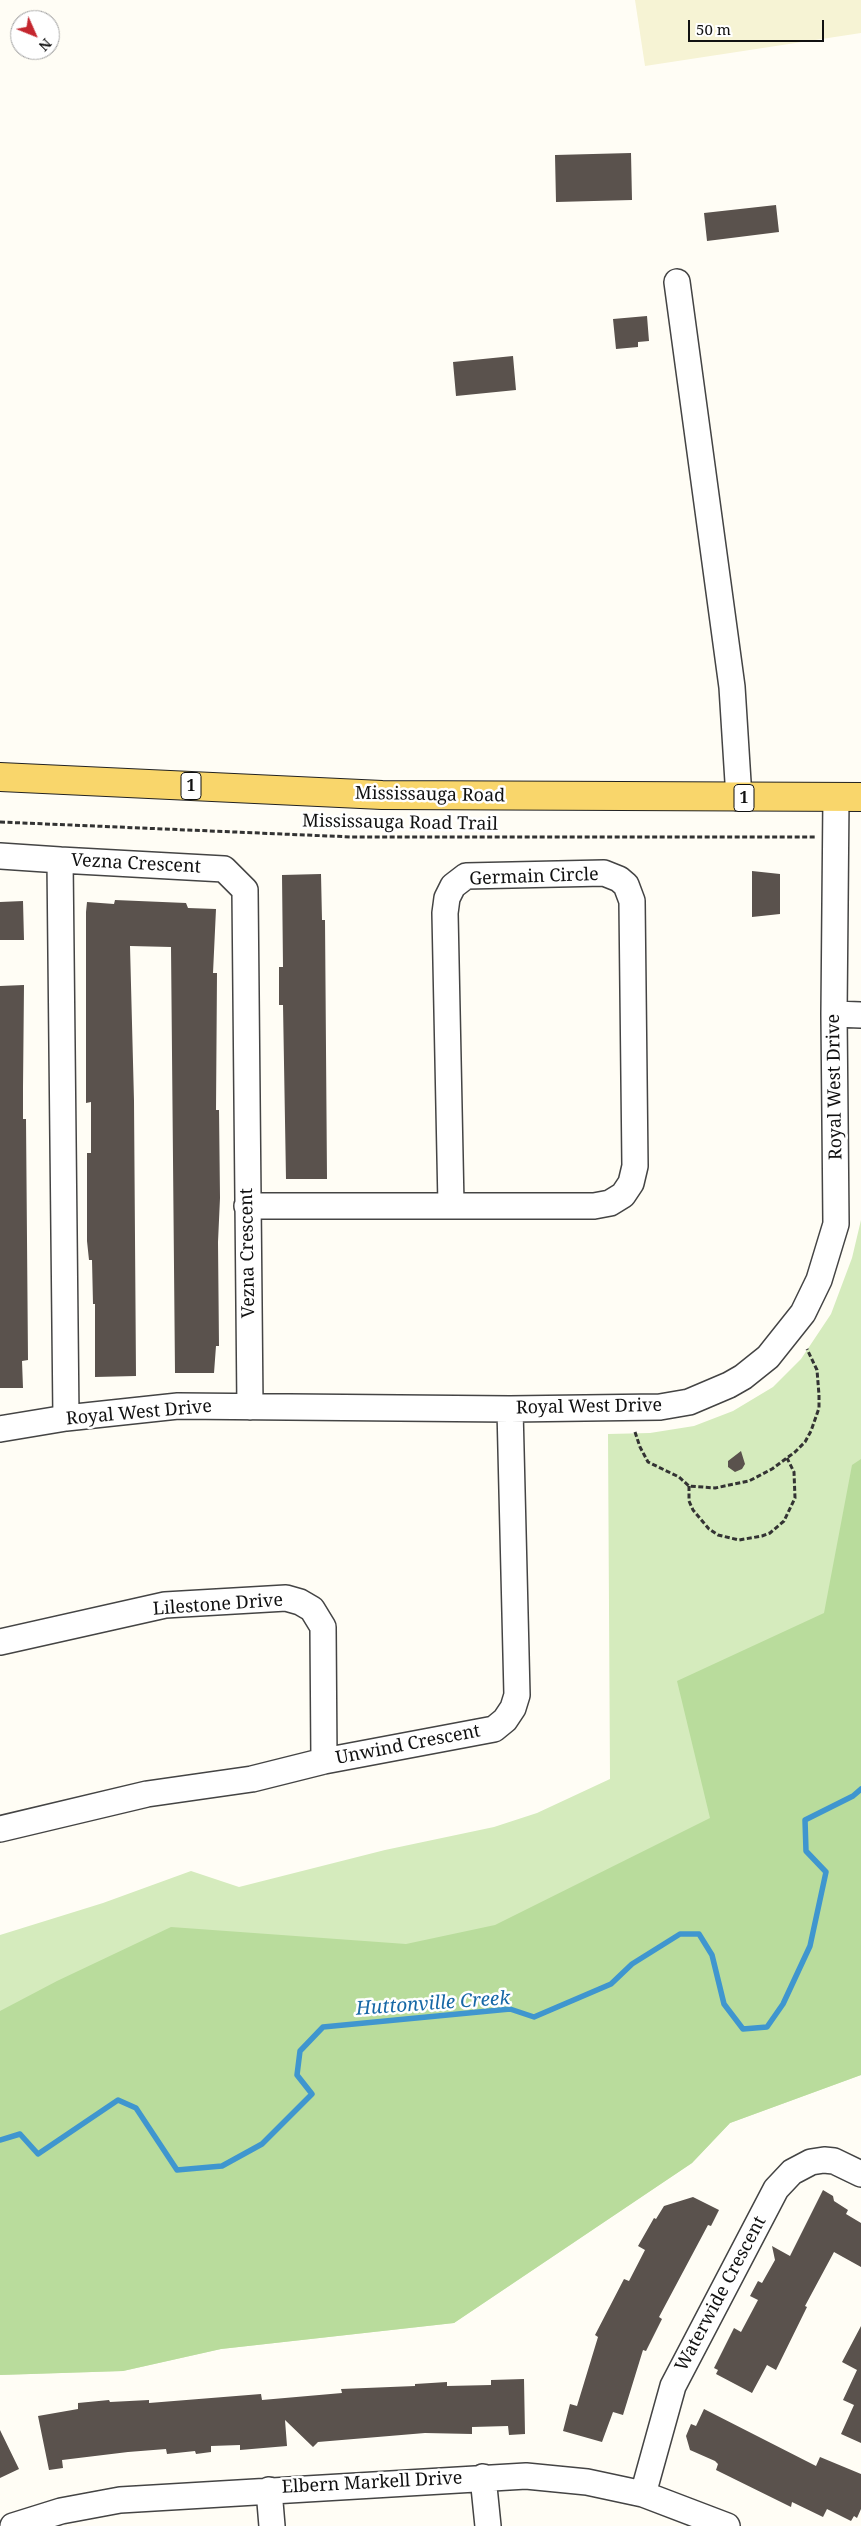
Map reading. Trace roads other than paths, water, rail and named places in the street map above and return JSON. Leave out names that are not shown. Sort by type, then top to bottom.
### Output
[{"type":"main road","name":"Mississauga Road","points":[[0,777],[382,796],[849,797]]},
{"type":"street","points":[[677,282],[732,687],[740,798]]},
{"type":"street","name":"Royal West Drive","points":[[0,1429],[66,1418],[178,1406],[510,1409],[632,1408],[689,1402],[743,1377],[768,1357],[802,1313],[819,1280],[836,1224],[834,1014],[849,797]]},
{"type":"street","points":[[0,856],[60,860]]},
{"type":"street","name":"Vezna Crescent","points":[[66,1418],[60,860],[224,869],[245,890],[250,1406]]},
{"type":"street","name":"Germain Circle","points":[[248,1206],[594,1206],[610,1203],[623,1195],[631,1183],[635,1166],[632,901],[626,885],[619,880],[604,873],[466,876],[453,886],[447,898],[445,913],[451,1205]]},
{"type":"street","points":[[834,1014],[861,1015]]},
{"type":"street","name":"Unwind Crescent","points":[[0,1829],[147,1794],[252,1780],[324,1761],[494,1729],[505,1720],[513,1708],[517,1695],[510,1409]]},
{"type":"street","name":"Lilestone Drive","points":[[0,1642],[165,1605],[286,1598],[300,1602],[312,1609],[323,1626],[324,1761]]},
{"type":"street","name":"Waterwide Crescent","points":[[643,2494],[673,2386],[776,2189],[792,2172],[811,2162],[834,2161],[861,2174]]},
{"type":"street","points":[[483,2477],[488,2526]]},
{"type":"street","name":"Elbern Markell Drive","points":[[13,2526],[61,2511],[120,2500],[483,2477],[554,2478],[643,2494],[727,2526]]},
{"type":"street","points":[[270,2490],[272,2526]]},
{"type":"waterway","name":"Huttonville Creek","points":[[0,2140],[20,2134],[38,2154],[118,2100],[136,2108],[177,2170],[222,2166],[262,2144],[312,2094],[297,2075],[300,2051],[323,2027],[510,2009],[534,2017],[611,1984],[632,1964],[680,1934],[699,1934],[712,1955],[724,2004],[743,2029],[767,2027],[783,2004],[810,1946],[826,1872],[806,1851],[805,1820],[853,1796],[861,1789]]}]
